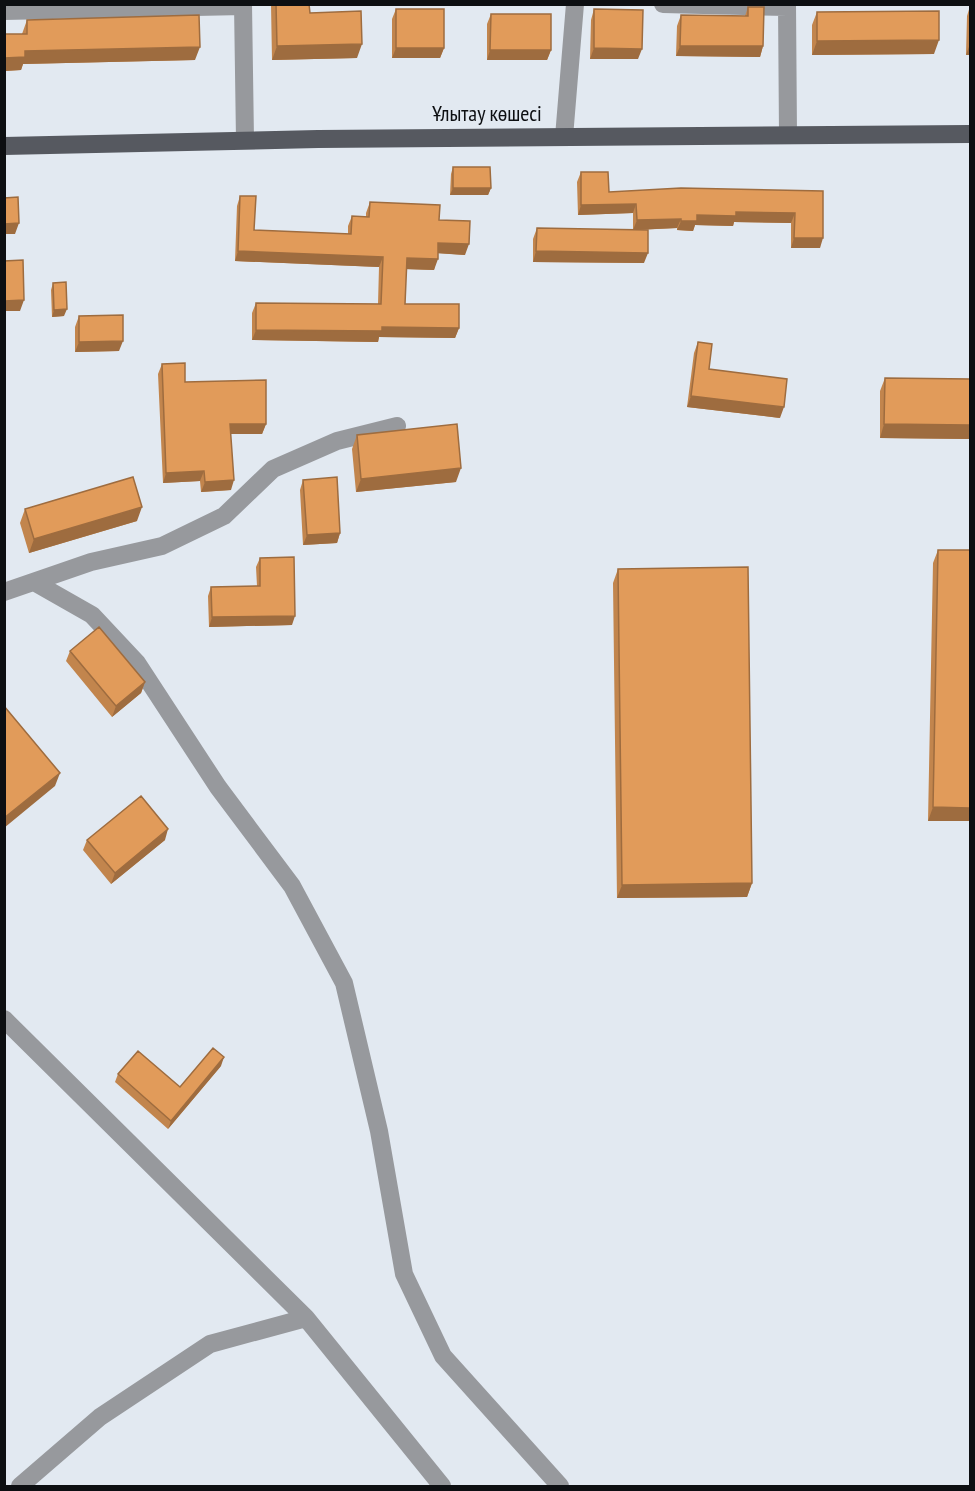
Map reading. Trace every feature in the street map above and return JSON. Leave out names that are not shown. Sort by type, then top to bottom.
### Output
[{"type":"main road","name":"Ұлытау көшесі","points":[[4,146],[245,140],[970,134]]},
{"type":"street","points":[[564,137],[575,4]]},
{"type":"street","points":[[663,4],[787,6],[788,135]]},
{"type":"street","points":[[4,11],[243,5],[245,140]]},
{"type":"street","points":[[4,592],[90,562],[162,546],[224,516],[273,469],[337,441],[397,426]]},
{"type":"street","points":[[34,582],[92,615],[137,663],[218,787],[292,886],[344,983],[379,1131],[404,1274],[443,1356],[560,1486]]},
{"type":"street","points":[[4,1019],[306,1318],[442,1486]]},
{"type":"street","points":[[20,1486],[100,1417],[210,1344],[306,1318]]},
{"type":"building","points":[[276,4],[309,4],[310,13],[361,11],[362,44],[277,46]]},
{"type":"building","points":[[748,7],[764,7],[763,46],[680,46],[681,15],[748,16]]},
{"type":"building","points":[[396,9],[444,9],[444,48],[396,48]]},
{"type":"building","points":[[594,9],[643,10],[642,49],[594,48]]},
{"type":"building","points":[[939,11],[939,40],[817,41],[817,12]]},
{"type":"building","points":[[491,14],[551,14],[551,50],[490,50]]},
{"type":"building","points":[[199,15],[200,47],[25,51],[25,57],[4,58],[4,34],[27,34],[27,20]]},
{"type":"building","points":[[453,167],[490,167],[491,188],[453,188]]},
{"type":"building","points":[[581,172],[608,172],[609,192],[681,188],[823,191],[823,238],[794,238],[795,213],[736,212],[736,216],[697,215],[697,221],[637,220],[636,204],[581,205]]},
{"type":"building","points":[[240,196],[256,196],[254,230],[351,234],[352,216],[369,217],[370,202],[440,205],[439,220],[470,221],[469,244],[438,243],[438,259],[407,258],[405,304],[459,304],[459,328],[382,327],[382,331],[256,330],[256,303],[381,304],[383,257],[238,251]]},
{"type":"building","points":[[18,197],[19,223],[4,224],[4,198]]},
{"type":"building","points":[[537,228],[648,230],[648,253],[536,251]]},
{"type":"building","points":[[23,260],[24,300],[4,301],[4,261]]},
{"type":"building","points":[[66,282],[67,309],[54,310],[53,283]]},
{"type":"building","points":[[123,315],[123,341],[79,342],[79,316]]},
{"type":"building","points":[[698,342],[712,344],[709,369],[787,379],[784,407],[691,396]]},
{"type":"building","points":[[185,363],[185,382],[266,380],[266,424],[230,424],[234,480],[205,482],[204,471],[166,473],[162,364]]},
{"type":"building","points":[[885,378],[970,379],[970,425],[884,424]]},
{"type":"building","points":[[457,424],[461,468],[361,479],[357,435]]},
{"type":"building","points":[[133,477],[142,507],[34,539],[25,509]]},
{"type":"building","points":[[337,477],[340,533],[307,535],[303,480]]},
{"type":"building","points":[[938,550],[970,550],[970,808],[933,807]]},
{"type":"building","points":[[294,557],[295,616],[212,617],[211,587],[260,586],[260,558]]},
{"type":"building","points":[[748,567],[752,883],[622,885],[618,569]]},
{"type":"building","points":[[99,627],[145,682],[116,706],[70,651]]},
{"type":"building","points":[[4,706],[60,773],[4,818]]},
{"type":"building","points":[[141,796],[168,829],[115,873],[87,840]]},
{"type":"building","points":[[213,1048],[224,1057],[171,1121],[118,1074],[138,1051],[180,1087]]}]
